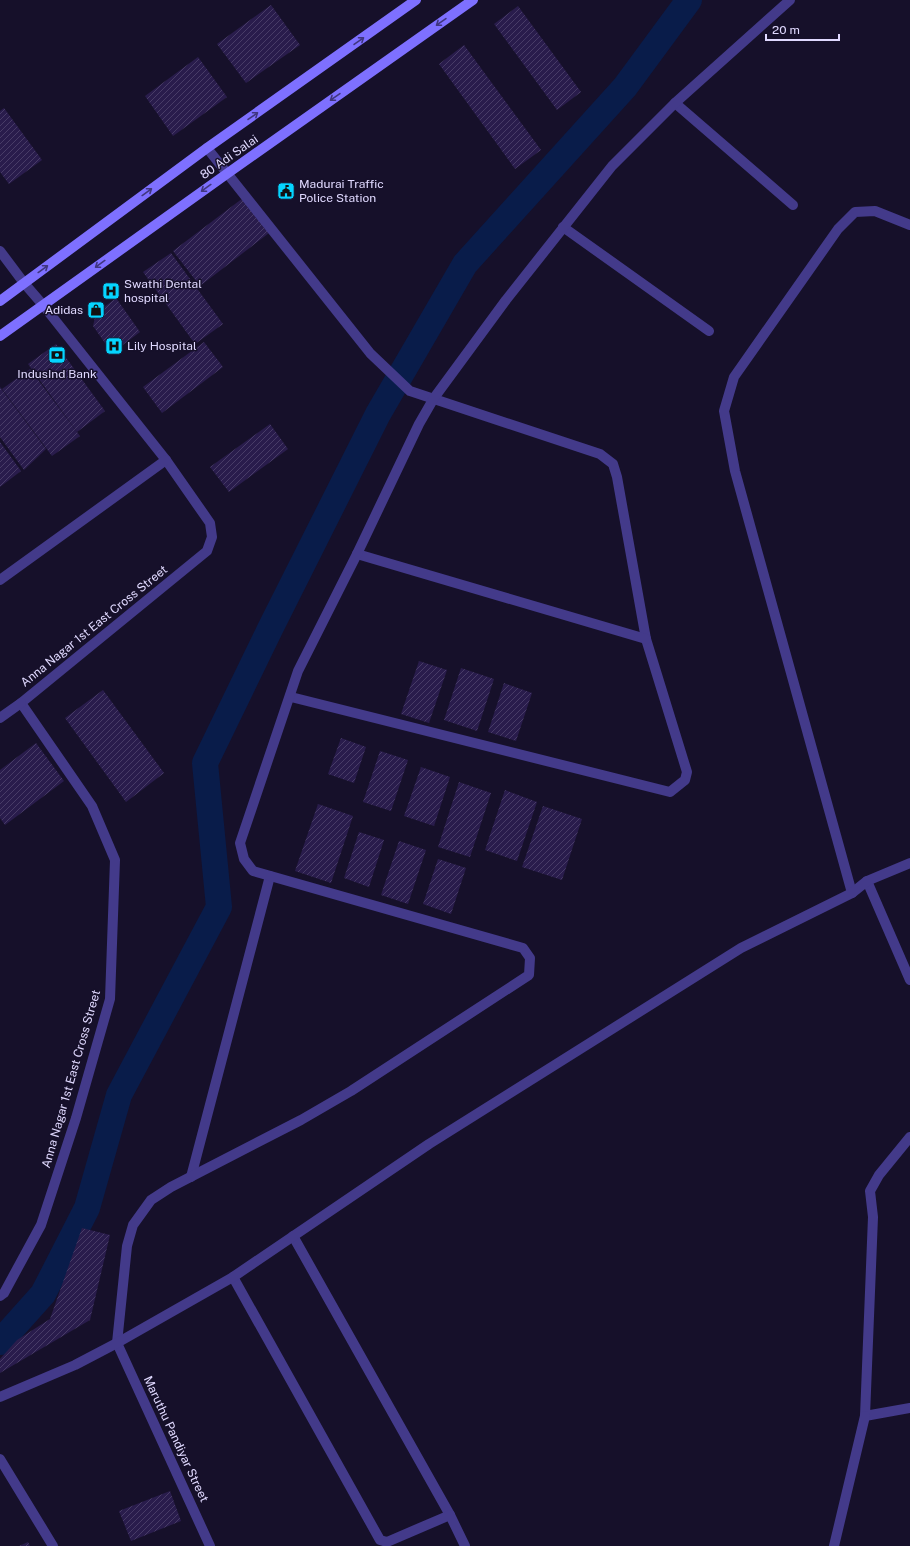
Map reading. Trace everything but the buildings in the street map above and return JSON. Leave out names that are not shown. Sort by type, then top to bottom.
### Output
[{"type":"main road","name":"80 Adi Salai","points":[[0,301],[207,148],[416,0]]},
{"type":"main road","name":"80 Adi Salai","points":[[0,336],[473,0]]},
{"type":"street","points":[[117,1343],[127,1246],[133,1225],[151,1200],[191,1177],[301,1120],[351,1091],[528,975],[530,958],[523,948],[253,871],[244,859],[240,843],[291,697],[298,671],[357,554],[419,424],[434,398],[506,300],[612,166],[675,103],[790,0]]},
{"type":"street","points":[[675,103],[793,205]]},
{"type":"street","points":[[207,148],[370,353],[410,391],[600,454],[613,464],[617,477],[646,639],[688,772],[685,780],[670,792],[291,697]]},
{"type":"street","points":[[852,893],[735,471],[724,410],[734,376],[838,229],[855,212],[875,211],[910,225]]},
{"type":"street","points":[[563,227],[709,331]]},
{"type":"street","name":"Anna Nagar 1st East Cross Street","points":[[0,252],[166,460],[210,523],[212,536],[207,551],[21,703],[92,806],[115,860],[110,999],[76,1118],[41,1225],[4,1293],[0,1296]]},
{"type":"street","points":[[0,580],[166,460]]},
{"type":"street","points":[[357,554],[646,639]]},
{"type":"street","points":[[0,718],[21,703]]},
{"type":"street","points":[[0,1397],[75,1365],[117,1343],[233,1277],[429,1144],[741,948],[852,893],[866,881],[910,863]]},
{"type":"street","points":[[191,1177],[270,876]]},
{"type":"street","points":[[866,881],[910,980]]},
{"type":"street","points":[[834,1546],[865,1416],[873,1217],[870,1191],[879,1175],[910,1137]]},
{"type":"street","points":[[293,1236],[450,1515],[465,1546]]},
{"type":"street","points":[[233,1277],[380,1540],[387,1542],[450,1515]]},
{"type":"street","name":"Maruthu Pandiyar Street","points":[[117,1343],[210,1546]]},
{"type":"street","points":[[865,1416],[910,1408]]},
{"type":"street","points":[[0,1459],[53,1546]]},
{"type":"waterway","points":[[0,1342],[43,1294],[87,1208],[119,1095],[219,907],[205,763],[270,629],[378,414],[465,264],[625,87],[689,0]]},
{"type":"place","name":"Madurai Traffic Police Station","points":[[286,191]]},
{"type":"place","name":"Swathi Dental hospital","points":[[111,291]]},
{"type":"place","name":"Adidas","points":[[96,310]]},
{"type":"place","name":"Lily Hospital","points":[[114,346]]},
{"type":"place","name":"IndusInd Bank","points":[[57,355]]}]
